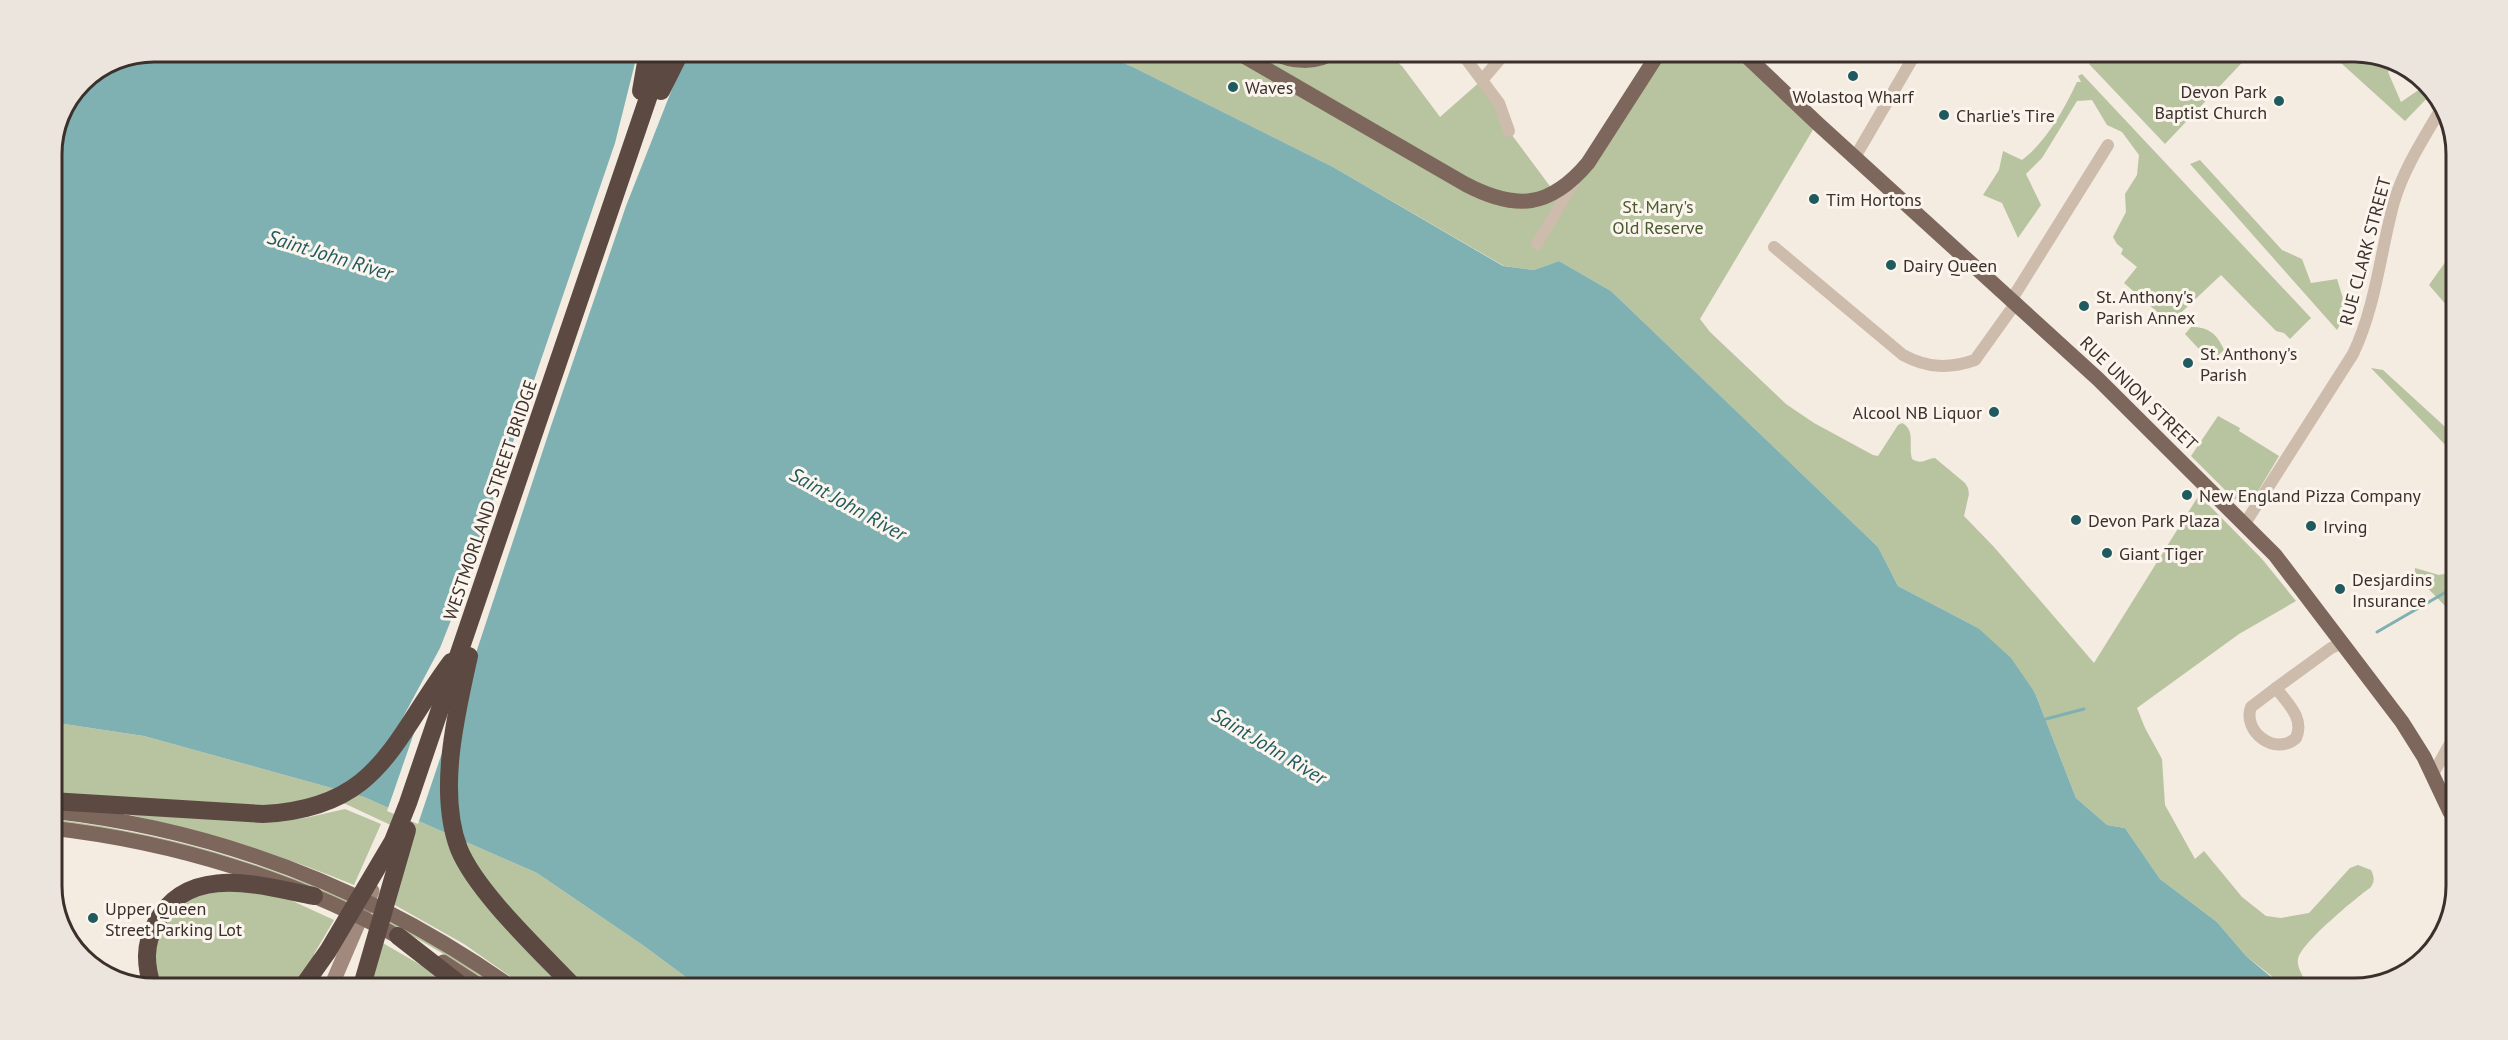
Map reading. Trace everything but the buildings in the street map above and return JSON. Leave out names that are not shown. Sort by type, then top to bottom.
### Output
[{"type":"highway","points":[[632,149],[646,62]]},
{"type":"highway","name":"WESTMORLAND STREET BRIDGE","points":[[312,978],[336,954],[393,841],[422,764],[660,62]]},
{"type":"highway","points":[[632,149],[676,62]]},
{"type":"highway","points":[[471,619],[470,655],[460,695],[448,786],[452,829],[460,851],[486,891],[566,978]]},
{"type":"highway","points":[[62,802],[263,814],[287,813],[331,801],[353,790],[372,774],[389,754],[461,648]]},
{"type":"highway","points":[[364,978],[403,847],[422,764]]},
{"type":"highway","points":[[149,978],[147,972],[149,940],[160,916],[178,896],[206,884],[226,882],[245,883],[314,896]]},
{"type":"highway","points":[[398,936],[452,978]]},
{"type":"main road","points":[[1254,62],[1488,196],[1512,202],[1535,200],[1555,193],[1576,178],[1652,62]]},
{"type":"main road","points":[[1647,70],[1655,62]]},
{"type":"main road","name":"RUE UNION STREET","points":[[1754,62],[2098,379],[2275,555],[2402,722],[2433,774],[2446,803]]},
{"type":"main road","points":[[62,813],[170,831],[213,842],[299,871],[378,905],[473,960],[498,978]]},
{"type":"main road","points":[[62,830],[171,849],[253,873],[314,896],[398,936],[467,978]]},
{"type":"main road","points":[[332,978],[336,954]]},
{"type":"street","points":[[1468,62],[1499,103],[1509,131]]},
{"type":"street","points":[[1482,80],[1498,62]]},
{"type":"street","points":[[1855,157],[1911,62]]},
{"type":"street","name":"RUE CLARK STREET","points":[[2244,525],[2360,340],[2373,301],[2392,209],[2403,176],[2438,114]]},
{"type":"street","points":[[1774,247],[1903,355],[1917,363],[1948,367],[1975,360],[2010,311],[2108,145]]},
{"type":"street","points":[[1537,244],[1576,178]]},
{"type":"street","points":[[2276,688],[2298,717],[2300,725],[2296,738],[2283,745],[2270,743],[2259,735],[2250,718],[2251,707],[2276,688],[2331,648],[2343,643]]},
{"type":"street","points":[[2433,774],[2446,751]]},
{"type":"green space","name":"St. Mary's Old Reserve","points":[[1121,62],[1397,62],[1440,117],[1482,80],[1509,131],[1555,193],[1658,62],[1753,62],[1817,123],[1700,319],[1710,332],[1786,404],[1814,423],[1873,455],[1878,456],[1898,425],[1902,423],[1906,426],[1910,434],[1912,459],[1921,462],[1935,458],[1965,483],[1969,494],[1964,516],[1994,547],[2094,663],[2199,495],[2262,559],[2296,601],[2239,634],[2137,708],[2162,759],[2165,805],[2195,859],[2204,851],[2242,897],[2266,916],[2281,918],[2309,913],[2350,868],[2358,865],[2371,870],[2374,878],[2371,887],[2330,921],[2301,952],[2298,963],[2304,978],[2274,978],[2246,956],[2217,922],[2160,879],[2125,828],[2107,825],[2076,798],[2035,693],[1978,628],[1898,586],[1878,547],[1611,291],[1559,261],[1534,270],[1504,266],[1333,167]]},
{"type":"green space","points":[[2091,62],[2243,62],[2165,144],[2089,64]]},
{"type":"green space","points":[[2341,63],[2373,63],[2390,69],[2388,72],[2401,102],[2421,89],[2428,97],[2405,121]]},
{"type":"green space","points":[[2082,74],[2311,318],[2290,339],[2284,333],[2276,331],[2221,275],[2170,323],[2124,283],[2137,267],[2121,254],[2123,249],[2113,237],[2126,212],[2125,194],[2137,175],[2139,155],[2122,132],[2107,125],[2092,100],[2077,101],[2042,158],[2026,174],[2041,205],[2018,238],[2002,203],[1983,195],[1999,170],[2003,151],[2022,160],[2031,153],[2054,125],[2077,82],[2081,82],[2078,76]]},
{"type":"green space","points":[[2200,160],[2282,250],[2302,259],[2311,283],[2337,279],[2347,311],[2337,330],[2190,164]]},
{"type":"green space","points":[[2446,261],[2446,305],[2429,285]]},
{"type":"green space","points":[[2191,327],[2203,328],[2212,332],[2221,344],[2224,350],[2211,362],[2185,334]]},
{"type":"green space","points":[[2371,368],[2383,370],[2446,428],[2446,446]]},
{"type":"green space","points":[[2218,416],[2240,428],[2239,431],[2279,456],[2254,498],[2248,502],[2234,499],[2191,456]]},
{"type":"green space","points":[[2415,568],[2439,575],[2446,574],[2446,607],[2415,575]]},
{"type":"green space","points":[[62,724],[144,736],[364,797],[537,873],[687,978],[576,978],[542,945],[562,978],[512,978],[464,944],[393,904],[414,836],[335,799],[264,806],[62,795]]},
{"type":"green space","points":[[345,809],[381,824],[354,885],[237,843],[117,812],[263,822],[305,818]]},
{"type":"green space","points":[[62,821],[144,834],[189,845],[322,889],[407,929],[488,978],[481,978],[395,927],[341,900],[285,877],[170,842],[111,829],[62,822]]},
{"type":"green space","points":[[222,888],[286,898],[334,920],[314,954],[317,957],[302,978],[156,978],[152,965],[161,925],[190,896]]},
{"type":"green space","points":[[381,942],[443,978],[371,978]]},
{"type":"water","name":"Saint John River","points":[[153,62],[1121,62],[1333,167],[1503,266],[1534,270],[1559,261],[1611,291],[1878,547],[1898,586],[1978,628],[2011,658],[2035,693],[2076,798],[2107,825],[2125,828],[2160,879],[2217,922],[2246,956],[2272,978],[687,978],[537,873],[364,797],[144,736],[62,724],[63,135],[68,118],[77,102],[88,88],[102,77],[118,68],[135,63]]},
{"type":"pier","points":[[635,62],[683,62],[626,206],[477,650],[469,685],[446,741],[418,824],[387,811],[415,730],[353,779],[380,752],[401,721],[440,648],[459,600],[615,143]]},
{"type":"waterway","points":[[2377,632],[2446,592]]},
{"type":"waterway","points":[[2046,719],[2084,709]]},
{"type":"place","name":"Wolastoq Wharf","points":[[1853,76]]},
{"type":"place","name":"Waves","points":[[1233,87]]},
{"type":"place","name":"Devon Park Baptist Church","points":[[2279,101]]},
{"type":"place","name":"Charlie's Tire","points":[[1944,115]]},
{"type":"place","name":"Tim Hortons","points":[[1814,199]]},
{"type":"place","name":"Dairy Queen","points":[[1891,265]]},
{"type":"place","name":"St. Anthony's Parish Annex","points":[[2084,306]]},
{"type":"place","name":"St. Anthony's Parish","points":[[2188,363]]},
{"type":"place","name":"Alcool NB Liquor","points":[[1994,412]]},
{"type":"place","name":"New England Pizza Company","points":[[2187,495]]},
{"type":"place","name":"Devon Park Plaza","points":[[2076,520]]},
{"type":"place","name":"Irving","points":[[2311,526]]},
{"type":"place","name":"Giant Tiger","points":[[2107,553]]},
{"type":"place","name":"Desjardins Insurance","points":[[2340,589]]},
{"type":"place","name":"Upper Queen Street Parking Lot","points":[[93,918]]}]
